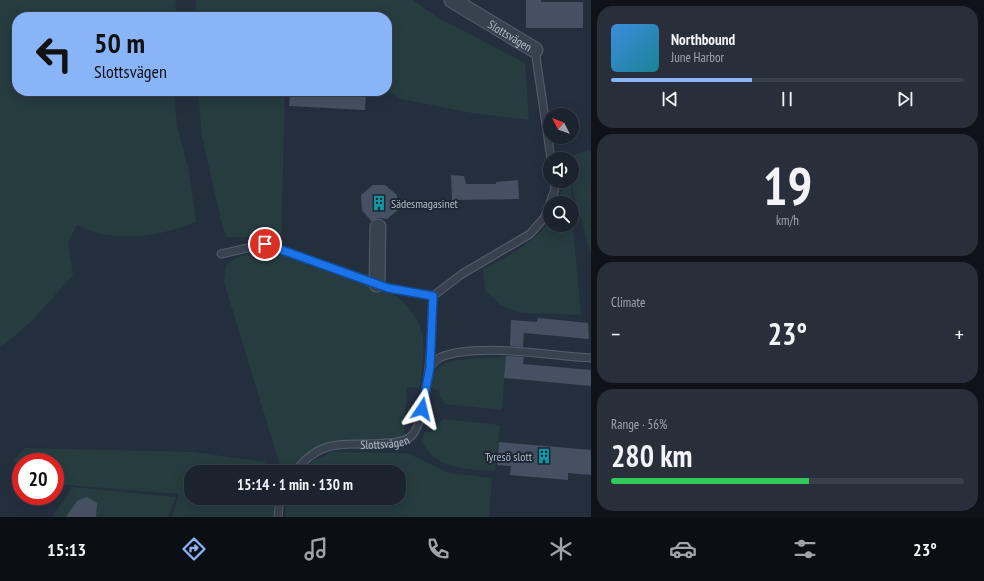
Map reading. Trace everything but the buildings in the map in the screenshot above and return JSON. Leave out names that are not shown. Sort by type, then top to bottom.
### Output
[{"type":"street","name":"Slottsvägen","points":[[452,0],[536,50]]},
{"type":"street","points":[[378,227],[378,284]]},
{"type":"lane","name":"Slottsvägen","points":[[536,50],[550,152]]},
{"type":"lane","points":[[221,254],[265,244],[388,288],[433,296],[462,274],[530,234],[543,219]]},
{"type":"lane","name":"Slottsvägen","points":[[302,465],[311,455],[327,446],[397,442],[409,438],[416,431],[430,367],[433,296]]},
{"type":"lane","points":[[430,367],[440,357],[474,351],[507,351],[591,358]]},
{"type":"lane","points":[[278,517],[279,505]]},
{"type":"green space","points":[[0,0],[176,0],[175,12],[12,12],[12,96],[174,96],[177,126],[189,171],[196,222],[160,233],[135,236],[97,233],[77,225],[68,242],[73,275],[31,322],[0,348]]},
{"type":"green space","points":[[196,0],[413,0],[437,17],[525,63],[529,120],[472,113],[401,99],[392,94],[392,12],[195,12]]},
{"type":"green space","points":[[198,96],[285,96],[281,244],[264,238],[227,237],[222,225],[202,136]]},
{"type":"green space","points":[[591,150],[591,254],[579,211],[579,196],[575,196],[572,188],[579,188],[579,153]]},
{"type":"green space","points":[[562,188],[571,188],[571,196],[559,196]]},
{"type":"green space","points":[[543,229],[543,232],[573,232],[581,315],[520,313],[501,305],[485,291],[483,270],[521,248]]},
{"type":"green space","points":[[267,250],[395,295],[406,305],[420,326],[424,348],[420,388],[407,387],[404,437],[396,440],[310,452],[298,465],[280,465],[224,282],[226,265],[238,257]]},
{"type":"green space","points":[[506,357],[502,410],[445,404],[440,397],[439,391],[433,389],[432,377],[436,370],[443,365],[453,361],[476,358]]},
{"type":"green space","points":[[443,419],[500,425],[495,471],[473,470],[452,466],[435,457],[427,450],[422,440],[425,432],[432,431]]},
{"type":"green space","points":[[24,448],[194,452],[265,462],[266,465],[184,465],[184,505],[274,505],[273,517],[172,517],[179,494],[64,485],[64,453],[20,453]]},
{"type":"green space","points":[[332,452],[407,453],[449,473],[492,478],[489,517],[288,517],[285,515],[286,505],[406,505],[406,465],[309,465],[313,461]]},
{"type":"green space","points":[[72,487],[176,497],[168,517],[52,517],[60,505],[64,505],[64,499]]},
{"type":"place","name":"Sädesmagasinet","points":[[379,203]]},
{"type":"place","name":"Tyresö slott","points":[[544,456]]},
{"type":"route","points":[[265,244],[353,274],[388,288],[433,296],[430,367],[422,409]]}]
